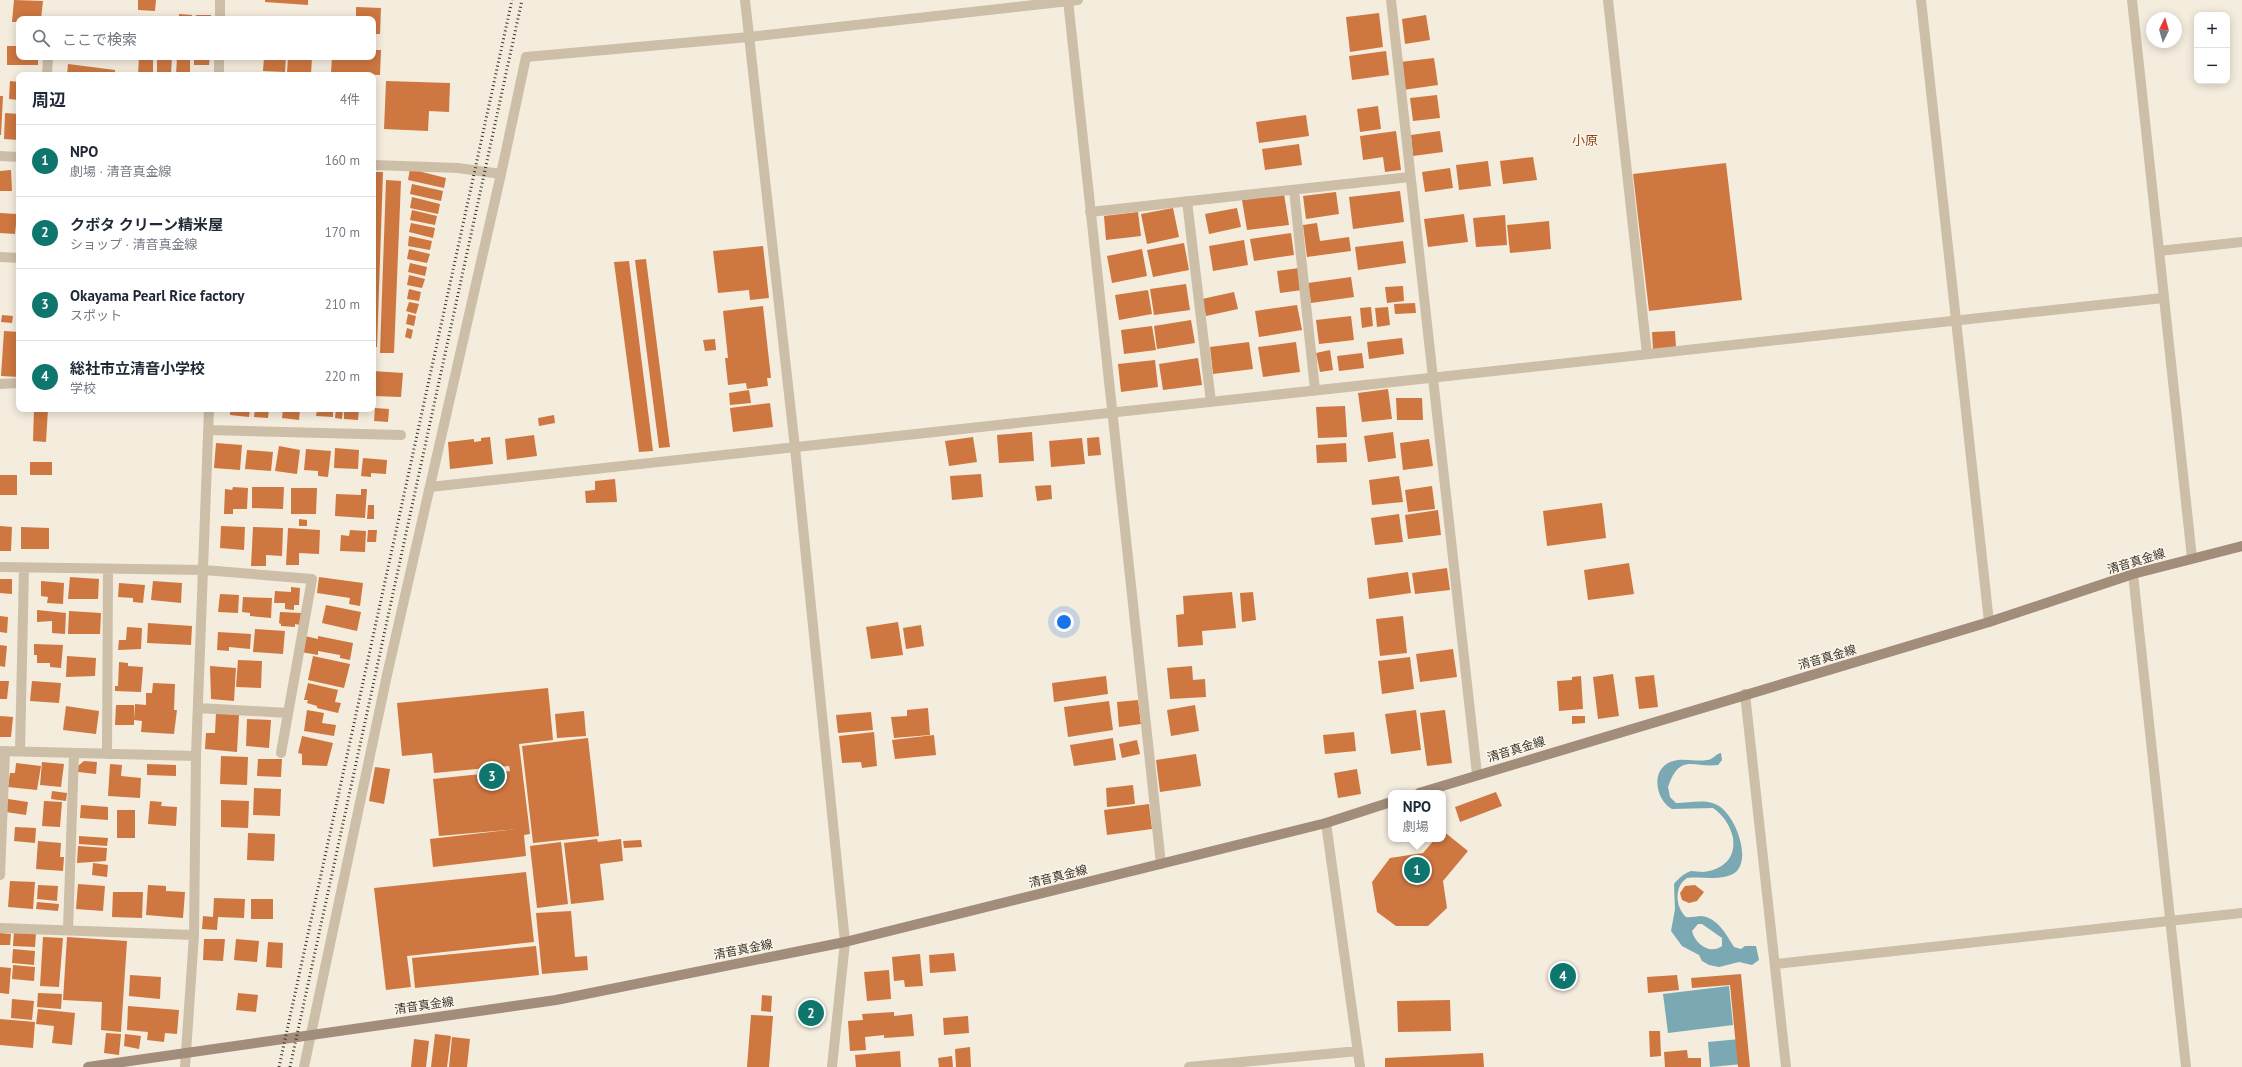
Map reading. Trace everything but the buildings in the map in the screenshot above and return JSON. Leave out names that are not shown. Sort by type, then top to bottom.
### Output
[{"type":"main road","name":"清音真金線","points":[[1428,790],[1477,774],[1989,622],[2133,574],[2242,546]]},
{"type":"main road","name":"清音真金線","points":[[88,1067],[556,1000],[845,942],[1326,823],[1388,803]]},
{"type":"street","points":[[220,0],[220,16]]},
{"type":"street","points":[[745,0],[795,448],[845,942],[832,1067]]},
{"type":"street","points":[[304,1067],[387,675],[501,174],[526,57],[750,37],[1071,0],[1090,212],[1114,412],[1161,864]]},
{"type":"street","points":[[1391,0],[1477,774]]},
{"type":"street","points":[[1608,0],[1647,354]]},
{"type":"street","points":[[1922,0],[1989,622]]},
{"type":"street","points":[[2132,0],[2192,558]]},
{"type":"street","points":[[47,72],[48,60]]},
{"type":"street","points":[[219,60],[219,72]]},
{"type":"street","points":[[0,156],[16,156]]},
{"type":"street","points":[[376,165],[458,168],[501,174]]},
{"type":"street","points":[[1090,212],[1410,177]]},
{"type":"street","points":[[1294,190],[1315,390]]},
{"type":"street","points":[[1187,201],[1211,402]]},
{"type":"street","points":[[2159,251],[2242,242]]},
{"type":"street","points":[[0,257],[16,258]]},
{"type":"street","points":[[430,487],[2163,298]]},
{"type":"street","points":[[0,384],[16,383]]},
{"type":"street","points":[[185,1067],[194,935],[196,756],[209,412]]},
{"type":"street","points":[[209,430],[401,435]]},
{"type":"street","points":[[0,567],[204,570],[312,579],[281,753]]},
{"type":"street","points":[[20,751],[24,568]]},
{"type":"street","points":[[107,754],[108,569]]},
{"type":"street","points":[[2133,574],[2186,1067]]},
{"type":"street","points":[[1745,694],[1776,964],[1786,1067]]},
{"type":"street","points":[[198,708],[288,713]]},
{"type":"street","points":[[0,875],[2,751],[196,756]]},
{"type":"street","points":[[68,930],[74,753]]},
{"type":"street","points":[[1326,823],[1360,1067]]},
{"type":"street","points":[[1776,964],[2242,913]]},
{"type":"street","points":[[0,928],[194,935]]},
{"type":"street","points":[[1189,1067],[1358,1051]]},
{"type":"water","points":[[1721,753],[1722,760],[1718,765],[1688,764],[1677,769],[1668,787],[1670,797],[1676,803],[1706,802],[1715,804],[1722,809],[1729,816],[1735,826],[1742,849],[1742,859],[1739,868],[1733,874],[1716,878],[1687,878],[1680,886],[1678,891],[1678,902],[1682,913],[1686,917],[1707,917],[1717,923],[1725,932],[1734,947],[1741,949],[1745,946],[1756,946],[1759,960],[1752,965],[1739,962],[1719,967],[1709,965],[1702,961],[1699,955],[1682,946],[1671,931],[1675,909],[1674,884],[1681,876],[1688,872],[1710,871],[1722,866],[1730,857],[1732,852],[1733,838],[1726,821],[1713,808],[1672,809],[1666,805],[1659,793],[1658,778],[1664,766],[1670,762],[1679,760],[1709,760]],"holes":[[[1698,924],[1702,924],[1722,938],[1722,946],[1708,949],[1696,940],[1692,931]]]},
{"type":"water","points":[[1729,986],[1733,1025],[1668,1033],[1663,994]]},
{"type":"water","points":[[1740,1039],[1743,1064],[1710,1067],[1708,1042]]},
{"type":"railway","points":[[279,1067],[512,0]]},
{"type":"railway","points":[[290,1067],[522,0]]},
{"type":"place","name":"Okayama Pearl Rice factory","points":[[492,776]]},
{"type":"place","name":"NPO","points":[[1417,870]]},
{"type":"place","name":"総社市立清音小学校","points":[[1563,976]]},
{"type":"place","name":"クボタ クリーン精米屋","points":[[811,1013]]},
{"type":"district","name":"小原","points":[[1585,140]]}]
